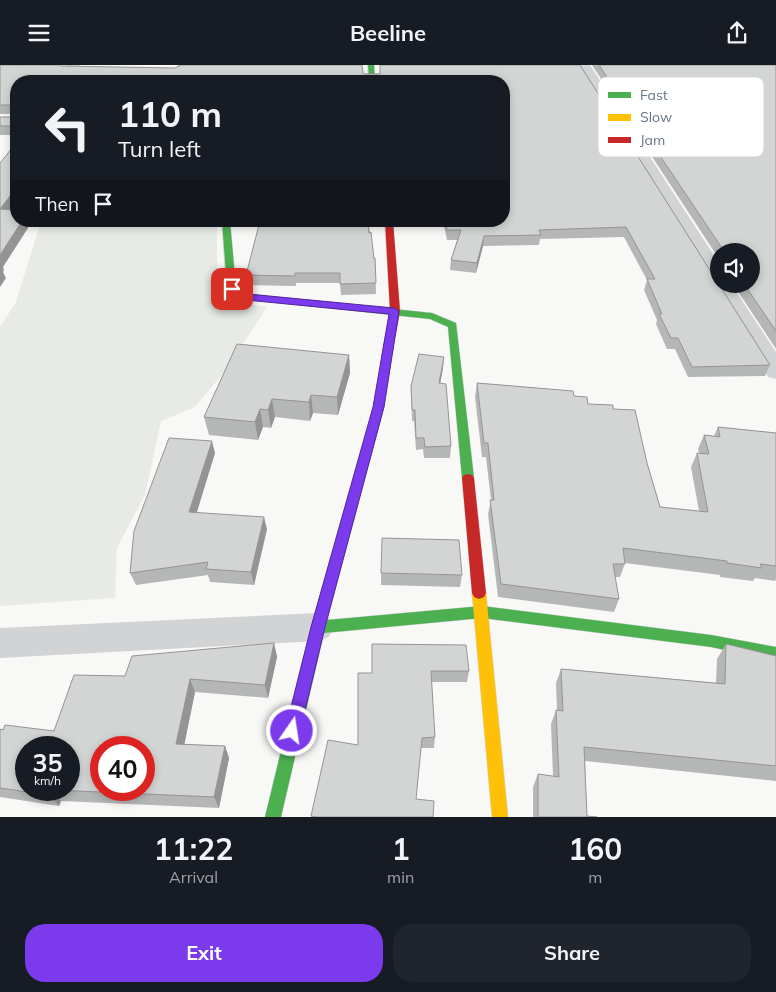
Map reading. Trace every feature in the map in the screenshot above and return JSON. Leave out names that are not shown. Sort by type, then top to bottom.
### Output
[{"type":"street","points":[[583,65],[598,89]]},
{"type":"street","points":[[67,72],[88,71]]},
{"type":"street","points":[[641,157],[710,266]]},
{"type":"street","points":[[227,227],[232,289],[246,297],[432,316],[453,325],[482,612],[500,817]]},
{"type":"street","points":[[273,817],[318,627],[379,407],[394,311],[389,227]]},
{"type":"street","points":[[727,293],[776,371]]},
{"type":"street","points":[[0,643],[318,627],[482,612],[711,641],[776,654]]},
{"type":"shaded area","points":[[39,227],[217,227],[217,290],[236,302],[267,307],[225,371],[195,407],[161,421],[145,495],[117,548],[115,598],[0,606],[0,327],[16,302]]},
{"type":"building","points":[[0,65],[175,68],[181,65],[362,65],[363,73],[365,74],[380,74],[380,65],[580,65],[598,93],[598,157],[638,157],[710,270],[710,293],[724,293],[770,365],[692,367],[678,338],[671,338],[659,314],[662,314],[647,279],[655,279],[626,227],[539,230],[541,235],[484,236],[477,263],[451,260],[461,230],[447,230],[446,227],[510,227],[510,75],[10,75],[10,105],[0,105]]},
{"type":"building","points":[[599,65],[776,65],[776,331],[750,293],[760,293],[760,243],[719,243],[661,157],[764,157],[764,77],[607,77]]},
{"type":"building","points":[[0,117],[10,117],[10,126],[0,126]]},
{"type":"building","points":[[10,150],[10,196],[0,209],[0,163]]},
{"type":"building","points":[[0,209],[10,210],[10,227],[18,227],[0,255]]},
{"type":"building","points":[[258,227],[368,227],[369,233],[371,232],[376,283],[340,284],[340,273],[295,273],[295,276],[246,275]]},
{"type":"building","points":[[237,344],[349,355],[337,397],[311,395],[309,402],[272,399],[268,410],[260,409],[255,422],[204,417]]},
{"type":"building","points":[[419,354],[444,357],[439,383],[446,384],[451,446],[425,447],[424,438],[416,438],[415,410],[412,410],[411,386]]},
{"type":"building","points":[[477,383],[573,391],[574,396],[587,397],[588,404],[613,405],[613,409],[635,410],[647,463],[660,507],[708,512],[697,453],[709,454],[704,435],[720,437],[718,427],[776,433],[776,566],[760,564],[762,568],[727,563],[727,561],[623,548],[625,564],[613,564],[619,599],[501,584],[490,500],[494,500],[488,443],[484,443]]},
{"type":"building","points":[[169,438],[212,441],[189,512],[264,517],[251,572],[206,569],[208,562],[130,573],[134,531]]},
{"type":"building","points":[[382,538],[459,540],[462,575],[381,573]]},
{"type":"building","points":[[274,643],[265,685],[190,679],[176,744],[225,746],[214,797],[155,794],[155,736],[90,736],[90,792],[80,791],[80,736],[15,736],[15,790],[0,788],[0,729],[3,730],[5,725],[54,731],[74,675],[125,676],[132,656]]},
{"type":"building","points":[[372,644],[466,645],[469,671],[431,671],[435,737],[422,738],[416,799],[434,801],[433,817],[311,816],[328,740],[358,745],[358,673],[372,673]]},
{"type":"building","points":[[726,644],[776,656],[776,766],[584,747],[587,816],[597,817],[538,817],[538,774],[559,777],[556,710],[563,711],[561,669],[725,684]]},
{"type":"traffic: fast","points":[[371,65],[372,75]]},
{"type":"traffic: fast","points":[[227,227],[232,289],[246,297],[432,316],[453,325],[468,478]]},
{"type":"traffic: fast","points":[[273,817],[318,627],[379,407],[389,344]]},
{"type":"traffic: fast","points":[[318,627],[482,612],[711,641],[776,654]]},
{"type":"traffic: slow","points":[[479,593],[500,817]]},
{"type":"traffic: jam","points":[[389,227],[395,311],[389,344]]},
{"type":"traffic: jam","points":[[468,478],[479,593]]},
{"type":"route","points":[[232,289],[246,297],[394,311],[379,407],[318,627],[292,731]]}]
